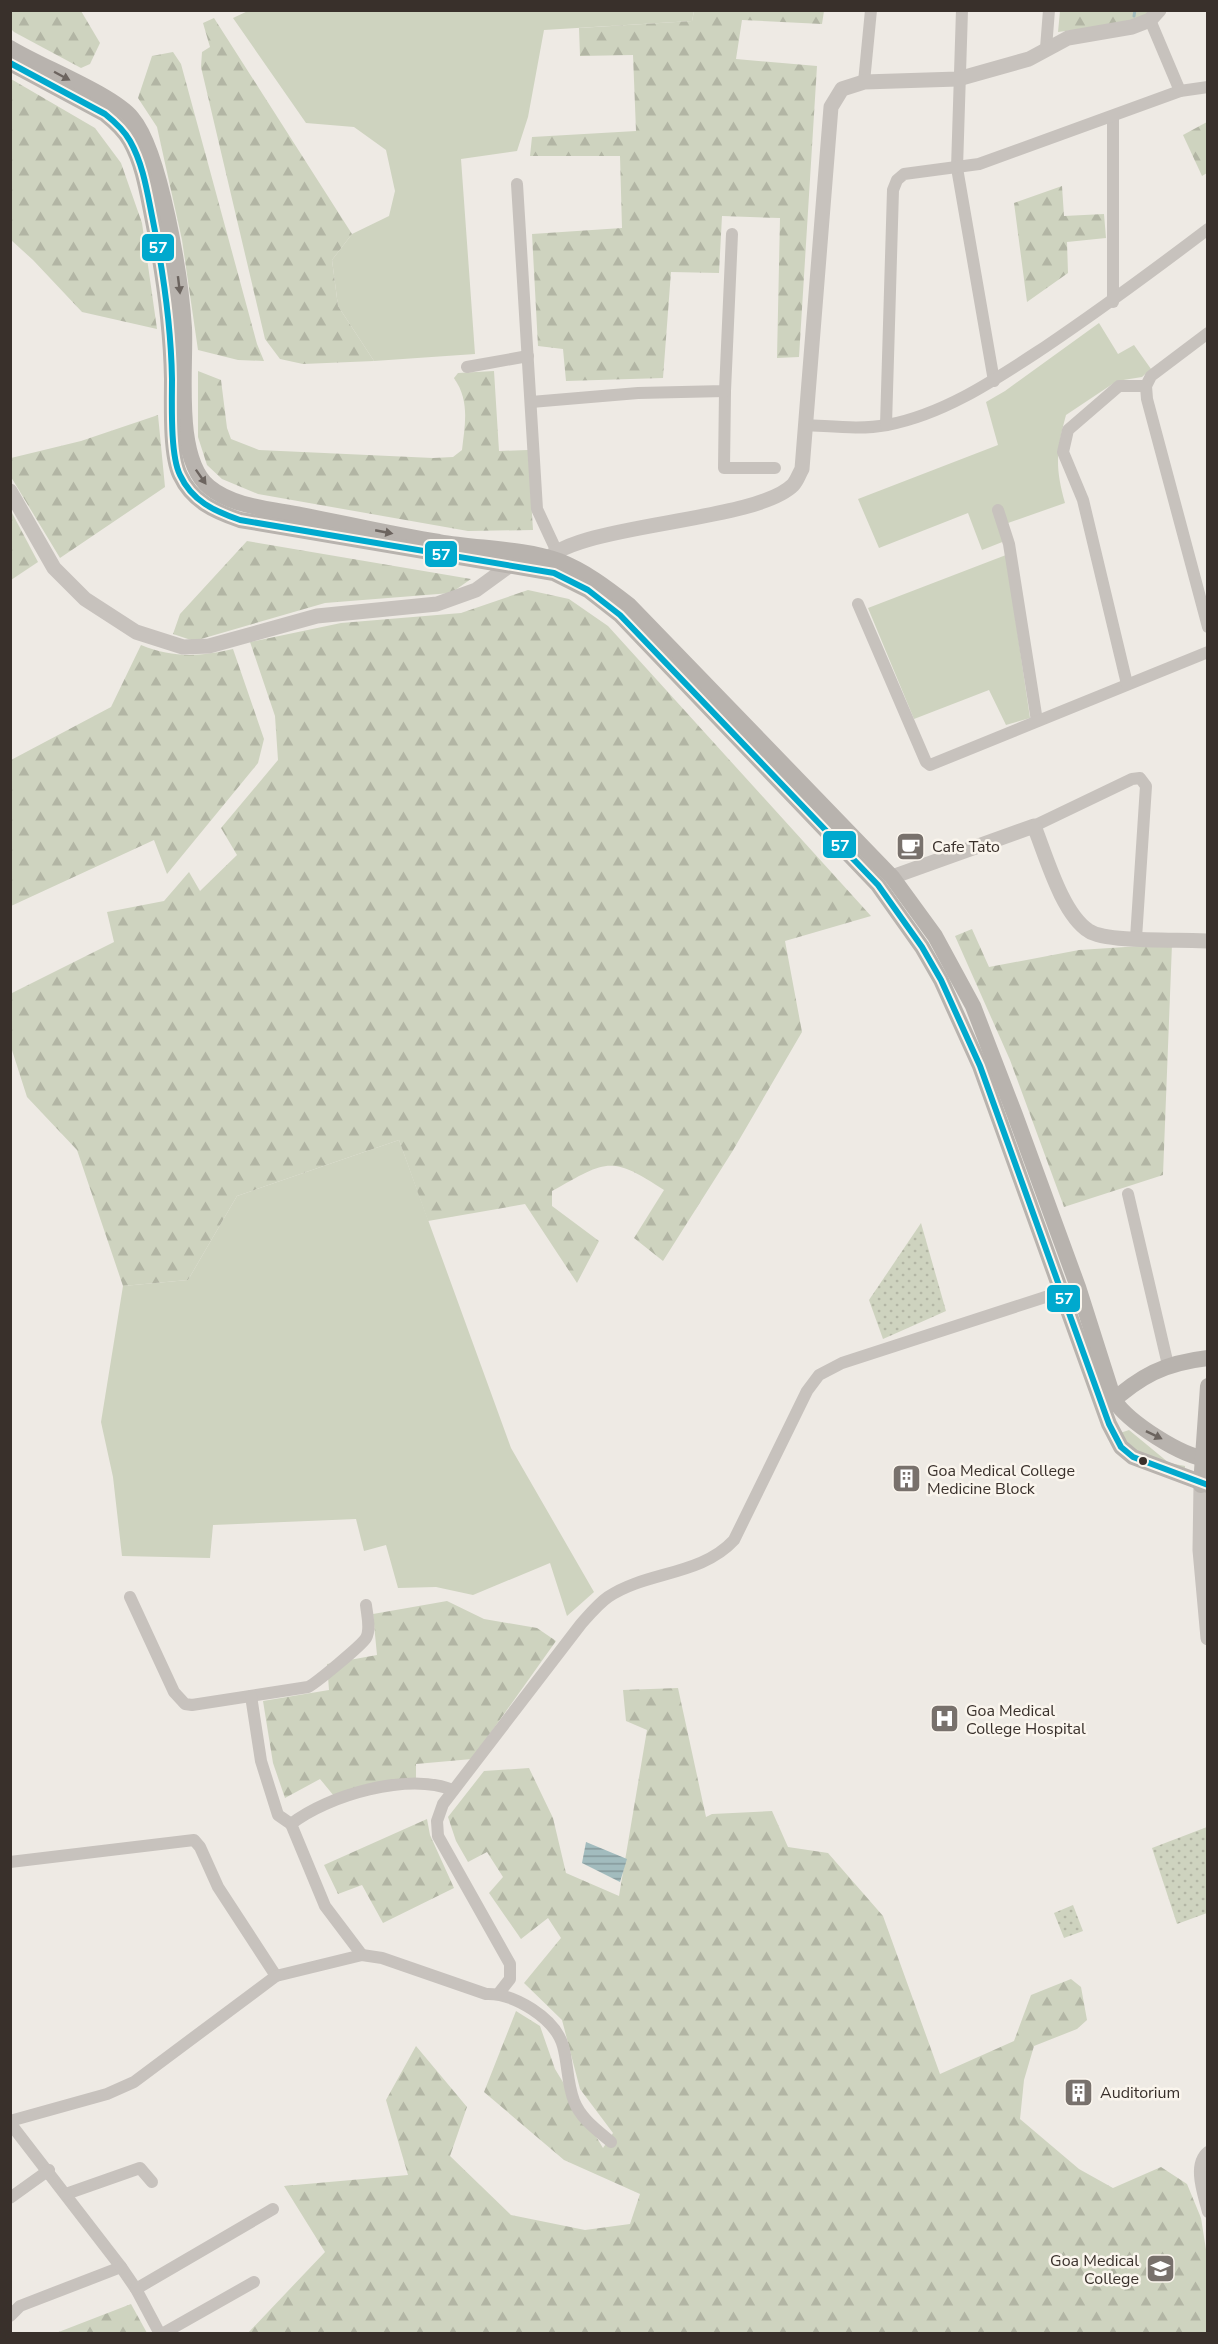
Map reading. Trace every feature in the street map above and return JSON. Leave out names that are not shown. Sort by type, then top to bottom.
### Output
[{"type":"main road","points":[[10,48],[114,104],[130,115],[144,133],[152,153],[177,270],[184,327],[186,429],[193,465],[208,486],[245,504],[440,542],[517,560]]},
{"type":"main road","points":[[10,63],[105,114],[119,126],[130,142],[144,177],[164,272],[171,328],[173,430],[178,473],[194,497],[214,511],[240,520],[438,555],[558,561],[595,579],[629,605],[892,878],[935,936],[973,1006],[1109,1405],[1121,1447],[1133,1457],[1204,1485],[1208,1386]]},
{"type":"main road","points":[[548,560],[554,573],[588,590],[620,615],[810,812],[894,905],[941,980],[976,1056],[1070,1289]]},
{"type":"main road","points":[[1109,1405],[1137,1379],[1168,1365],[1208,1358]]},
{"type":"main road","points":[[1109,1405],[1145,1431],[1205,1459]]},
{"type":"street","points":[[864,82],[871,10]]},
{"type":"street","points":[[962,10],[958,79],[957,168],[994,381]]},
{"type":"street","points":[[1046,48],[1049,10]]},
{"type":"street","points":[[517,184],[537,509],[548,560],[596,538],[744,506],[779,495],[795,484],[802,469],[831,107],[842,90],[864,82],[958,79],[1029,59],[1068,38],[1132,27],[1155,15],[1180,91]]},
{"type":"street","points":[[886,425],[893,190],[897,180],[904,174],[979,164],[1180,91],[1208,87]]},
{"type":"street","points":[[1113,117],[1113,302]]},
{"type":"street","points":[[805,425],[845,427],[886,425],[932,412],[994,381],[1113,302],[1208,229]]},
{"type":"street","points":[[732,234],[724,468],[775,468]]},
{"type":"street","points":[[1208,333],[1151,376],[1146,386],[1147,399],[1208,627]]},
{"type":"street","points":[[467,367],[528,356]]},
{"type":"street","points":[[1127,684],[1083,500],[1063,452],[1068,430],[1119,386],[1146,386]]},
{"type":"street","points":[[531,402],[638,393],[725,391]]},
{"type":"street","points":[[10,491],[54,568],[85,599],[136,632],[183,647],[209,646],[317,616],[437,604],[476,590],[517,560]]},
{"type":"street","points":[[998,510],[1009,544],[1037,721]]},
{"type":"street","points":[[858,604],[926,762],[935,765],[1208,652]]},
{"type":"street","points":[[892,878],[1034,826],[1132,779],[1140,778],[1146,786],[1136,938]]},
{"type":"street","points":[[1034,826],[1069,909],[1089,932],[1110,937],[1208,941]]},
{"type":"street","points":[[1128,1194],[1168,1365]]},
{"type":"street","points":[[499,1993],[510,1980],[510,1964],[438,1836],[437,1821],[453,1790],[581,1624],[608,1597],[698,1564],[724,1551],[734,1540],[807,1391],[819,1375],[842,1362],[1070,1289]]},
{"type":"street","points":[[1204,1485],[1200,1550],[1208,1638]]},
{"type":"street","points":[[130,1597],[160,1666],[180,1701],[192,1705],[308,1687],[317,1683],[329,1669],[365,1639],[368,1630],[366,1605]]},
{"type":"street","points":[[251,1696],[261,1761],[278,1815],[291,1824],[325,1906],[362,1955]]},
{"type":"street","points":[[291,1824],[332,1801],[366,1790],[416,1785],[443,1786],[453,1790]]},
{"type":"street","points":[[10,1862],[194,1840],[200,1847],[218,1887],[276,1976]]},
{"type":"street","points":[[254,2282],[161,2334],[136,2289],[120,2266],[49,2170],[10,2122],[107,2094],[134,2082],[276,1976],[362,1955],[382,1958],[486,1994],[499,1993],[534,2012],[550,2024],[563,2045],[574,2102],[584,2119],[611,2142]]},
{"type":"street","points":[[1208,2152],[1203,2156],[1199,2170],[1208,2212]]},
{"type":"street","points":[[66,2194],[140,2168],[152,2182]]},
{"type":"street","points":[[10,2198],[49,2170]]},
{"type":"street","points":[[136,2289],[273,2209]]},
{"type":"street","points":[[10,2316],[20,2306],[120,2266]]},
{"type":"green space","points":[[250,10],[694,11],[692,21],[544,30],[528,117],[517,151],[461,159],[475,354],[374,361],[338,306],[332,260],[352,234],[389,216],[395,191],[386,150],[354,127],[306,123],[233,18]]},
{"type":"green space","points":[[10,11],[81,11],[100,43],[90,64],[81,68],[14,32],[11,29]]},
{"type":"green space","points":[[694,11],[824,11],[822,24],[742,20],[736,59],[817,66],[799,357],[777,358],[780,218],[722,216],[719,273],[671,272],[663,378],[566,381],[563,349],[538,346],[532,234],[622,228],[620,156],[530,156],[532,137],[636,131],[633,55],[580,56],[579,28],[692,21]]},
{"type":"green space","points":[[1060,11],[1149,11],[1139,22],[1058,32]]},
{"type":"green space","points":[[214,18],[352,234],[332,260],[338,306],[374,361],[303,364],[280,359],[265,339],[201,67],[202,52],[210,47],[203,23]]},
{"type":"green space","points":[[173,52],[181,64],[257,344],[264,361],[238,360],[198,350],[182,240],[157,127],[138,98],[152,56]]},
{"type":"green space","points":[[11,79],[95,128],[121,163],[142,223],[157,329],[82,312],[11,240]]},
{"type":"green space","points":[[1207,122],[1207,173],[1202,176],[1183,135]]},
{"type":"green space","points":[[1062,186],[1064,216],[1104,214],[1106,238],[1067,242],[1068,273],[1027,302],[1014,203]]},
{"type":"green space","points":[[1099,323],[1118,354],[1134,345],[1151,369],[1142,377],[1117,381],[1066,415],[1058,459],[1065,503],[1008,523],[1010,539],[982,550],[968,513],[879,548],[858,499],[998,445],[986,402],[1005,391]]},
{"type":"green space","points":[[198,371],[221,380],[227,428],[231,439],[259,450],[433,458],[453,457],[462,450],[464,404],[454,378],[458,373],[494,371],[499,451],[528,450],[533,530],[468,531],[258,494],[222,479],[207,465],[198,437]]},
{"type":"green space","points":[[158,415],[165,487],[60,558],[11,477],[11,458],[81,441]]},
{"type":"green space","points":[[11,511],[38,562],[10,580]]},
{"type":"green space","points":[[247,541],[471,579],[451,593],[325,603],[194,641],[173,634],[180,614]]},
{"type":"green space","points":[[1006,555],[1030,718],[1006,725],[989,690],[914,719],[868,608]]},
{"type":"green space","points":[[528,590],[569,599],[608,626],[871,916],[785,941],[802,1032],[732,1152],[663,1261],[634,1238],[664,1190],[631,1171],[608,1166],[597,1168],[552,1191],[552,1206],[599,1241],[577,1283],[525,1204],[428,1221],[399,1140],[237,1196],[188,1280],[123,1286],[77,1150],[27,1097],[11,1047],[10,994],[114,942],[107,912],[164,901],[189,872],[200,891],[237,855],[221,828],[278,760],[275,716],[250,642],[341,623],[461,613]]},
{"type":"green space","points":[[141,645],[164,652],[186,655],[209,654],[233,649],[264,739],[258,763],[167,874],[154,840],[11,906],[11,760],[111,707]]},
{"type":"green space","points":[[972,929],[989,967],[1079,950],[1172,944],[1163,1175],[1064,1207],[1010,1060],[955,936]]},
{"type":"green space","points":[[399,1140],[511,1448],[594,1592],[567,1616],[550,1563],[473,1595],[436,1587],[398,1588],[386,1545],[364,1551],[356,1519],[213,1525],[210,1558],[122,1556],[113,1477],[101,1422],[123,1286],[188,1280],[237,1196]]},
{"type":"green space","points":[[921,1223],[946,1311],[883,1339],[869,1300]]},
{"type":"green space","points":[[1129,1430],[1169,1463],[1185,1466],[1185,1470],[1139,1460],[1120,1433]]},
{"type":"green space","points":[[447,1601],[484,1619],[537,1628],[556,1641],[472,1759],[416,1764],[416,1779],[334,1796],[320,1779],[285,1798],[273,1763],[263,1701],[329,1690],[327,1664],[377,1655],[373,1614]]},
{"type":"green space","points":[[678,1688],[706,1817],[712,1814],[772,1811],[788,1847],[828,1853],[883,1916],[940,2074],[1014,2041],[1031,1995],[1071,1979],[1081,1987],[1087,2020],[1077,2029],[1034,2046],[1024,2080],[1020,2119],[1079,2169],[1113,2188],[1161,2167],[1187,2184],[1201,2218],[1207,2256],[1207,2333],[247,2334],[325,2252],[284,2186],[408,2175],[386,2100],[416,2046],[467,2107],[450,2156],[511,2215],[585,2230],[630,2224],[640,2194],[564,2160],[484,2092],[516,2011],[540,2026],[555,2069],[603,2148],[613,2133],[580,2089],[562,2020],[524,1983],[561,1938],[548,1918],[521,1939],[489,1893],[503,1877],[487,1852],[468,1862],[456,1841],[448,1817],[484,1771],[529,1768],[553,1818],[566,1873],[619,1896],[647,1730],[626,1721],[623,1690]]},
{"type":"green space","points":[[427,1819],[430,1835],[454,1888],[383,1923],[362,1885],[338,1894],[324,1865]]},
{"type":"green space","points":[[1207,1827],[1207,1913],[1177,1924],[1152,1848]]},
{"type":"green space","points":[[1073,1905],[1083,1931],[1064,1938],[1054,1913]]},
{"type":"green space","points":[[131,2304],[147,2333],[56,2333]]},
{"type":"water","points":[[586,1842],[627,1859],[620,1882],[582,1863]]},
{"type":"waterway","points":[[1134,16],[1135,10]]},
{"type":"transit line","name":"57","points":[[10,63],[105,114],[128,137],[134,150],[146,187],[166,297],[175,455],[180,475],[191,492],[213,509],[240,520],[554,573],[588,590],[620,615],[878,885],[922,947],[941,980],[980,1066],[1109,1424],[1121,1447],[1133,1457],[1208,1485]]},
{"type":"place","name":"Cafe Tato","points":[[911,846]]},
{"type":"place","name":"Goa Medical College Medicine Block","points":[[906,1479]]},
{"type":"place","name":"Goa Medical College Hospital","points":[[945,1719]]},
{"type":"place","name":"Auditorium","points":[[1079,2092]]},
{"type":"place","name":"Goa Medical College","points":[[1160,2269]]}]
